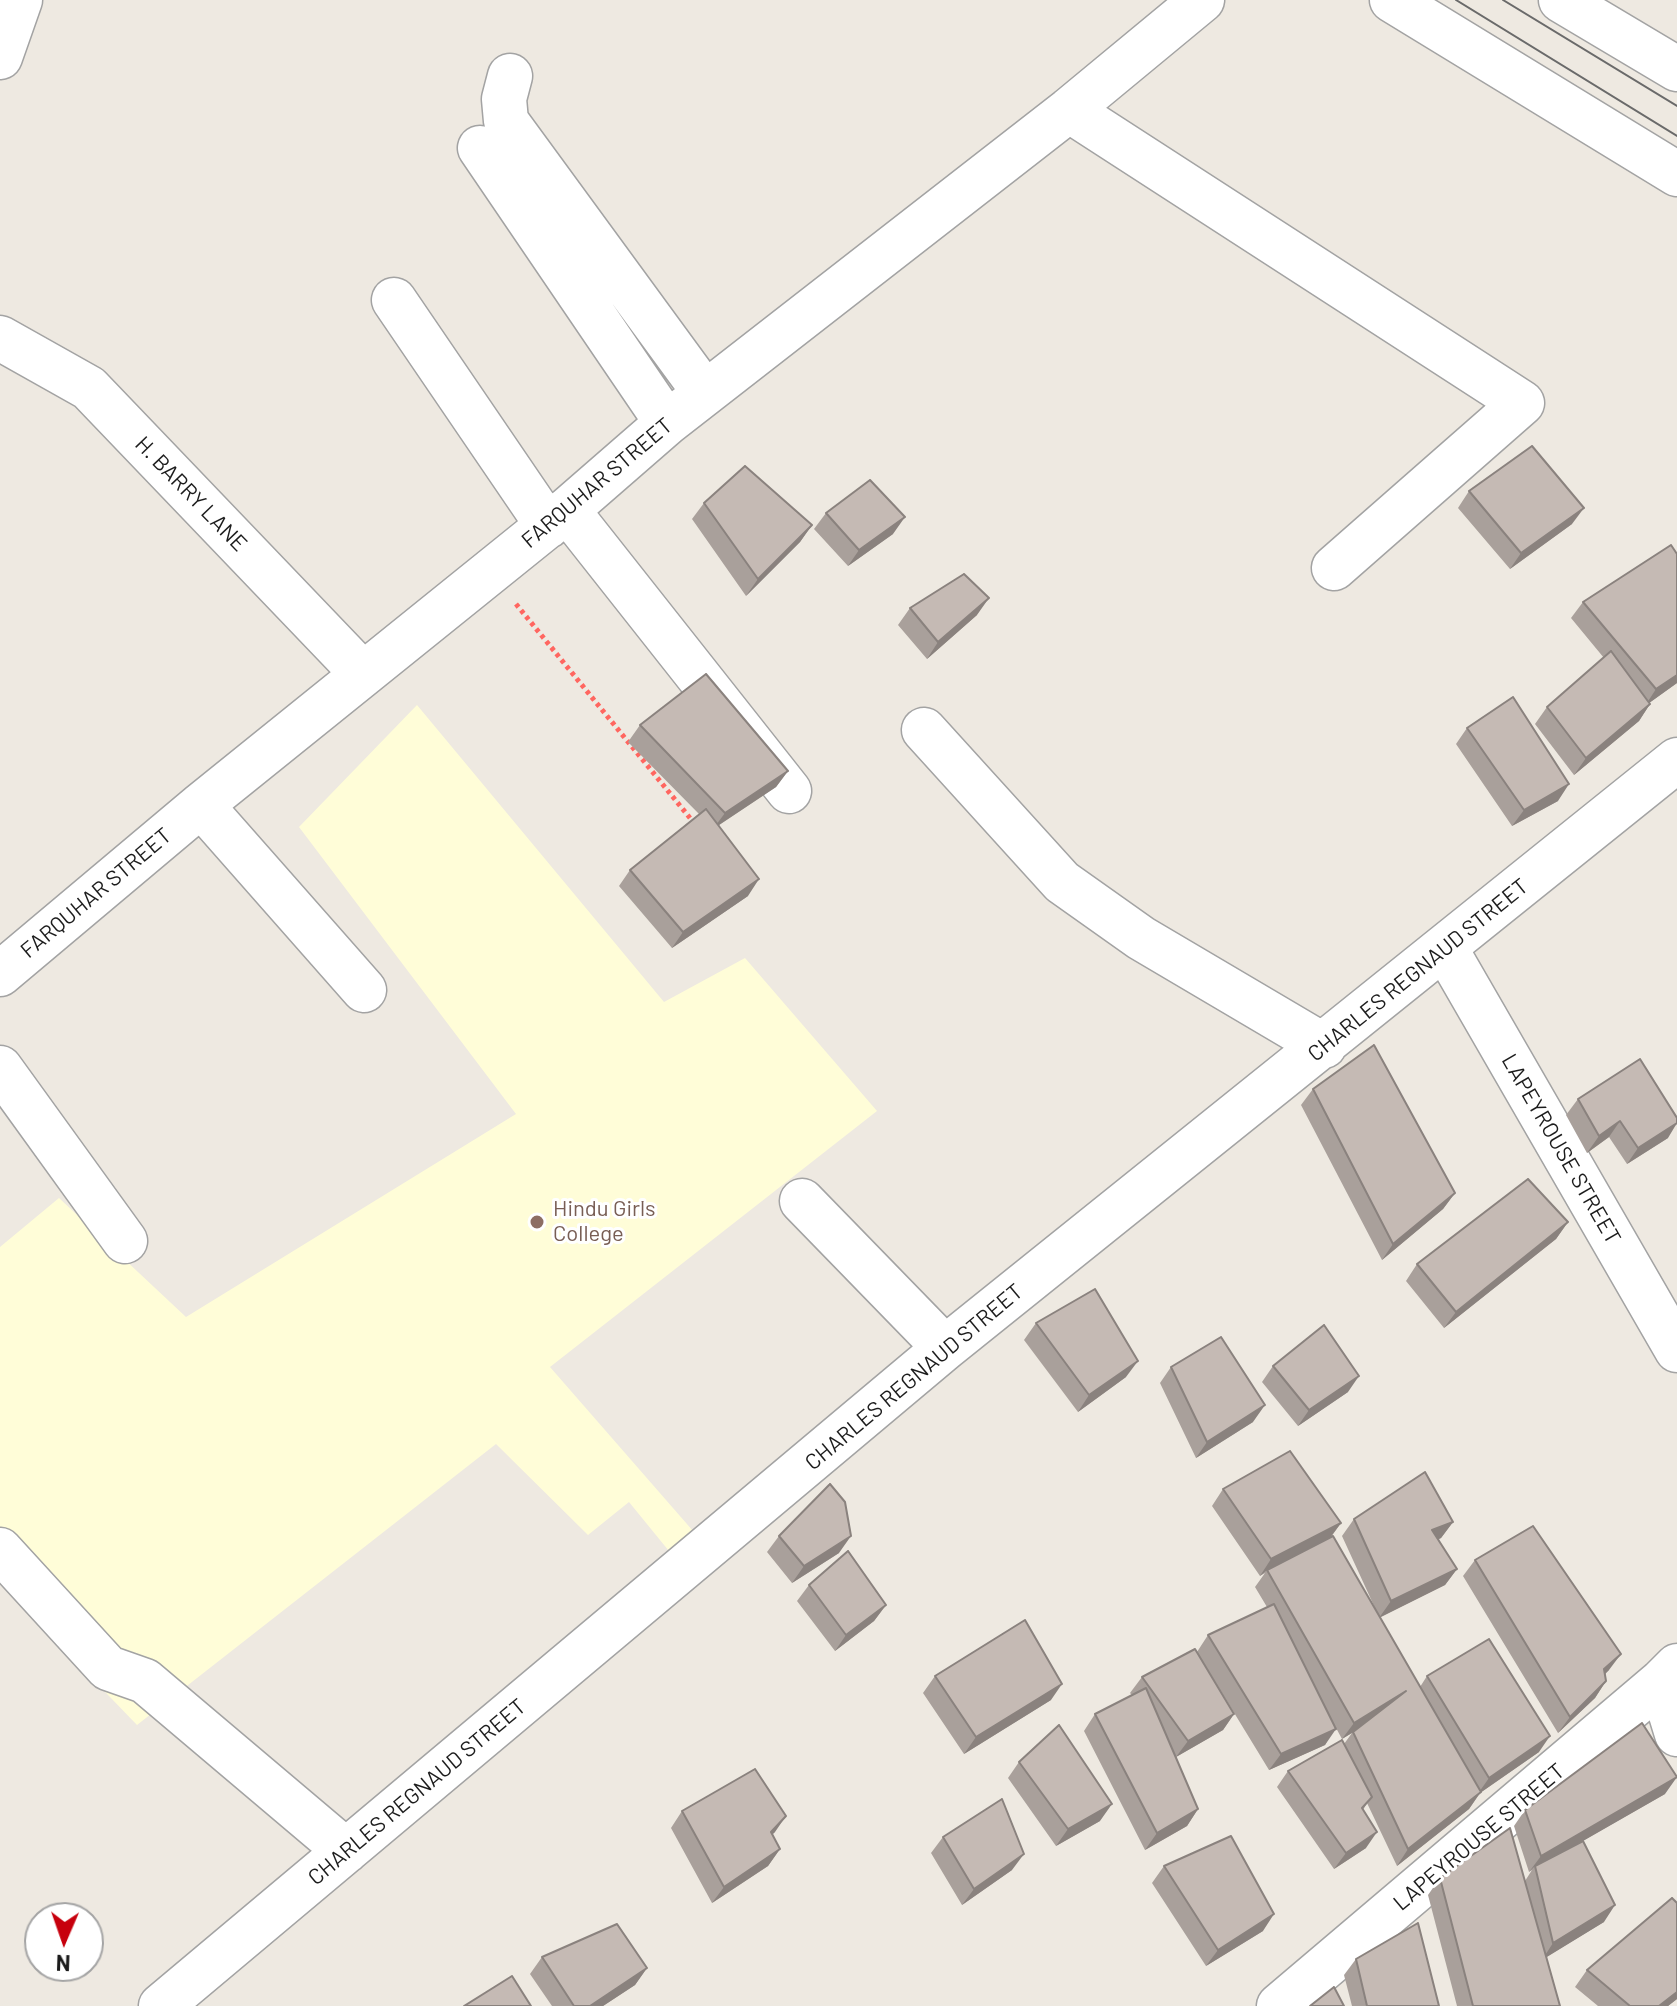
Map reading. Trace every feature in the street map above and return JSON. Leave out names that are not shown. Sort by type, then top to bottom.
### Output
[{"type":"street","points":[[0,57],[20,0]]},
{"type":"street","name":"FARQUHAR STREET","points":[[0,974],[201,805],[558,518],[667,423],[1069,110],[1202,0]]},
{"type":"street","points":[[1392,0],[1677,174]]},
{"type":"street","points":[[1561,0],[1677,69]]},
{"type":"street","points":[[510,76],[504,99],[506,121],[705,393]]},
{"type":"street","points":[[1069,110],[1522,403],[1335,569]]},
{"type":"street","points":[[480,148],[667,423]]},
{"type":"street","points":[[394,300],[558,518],[789,791]]},
{"type":"street","name":"H. BARRY LANE","points":[[0,338],[89,388],[363,674]]},
{"type":"street","points":[[924,730],[1062,882],[1141,938],[1324,1046]]},
{"type":"street","name":"CHARLES REGNAUD STREET","points":[[161,2006],[945,1348],[1677,760]]},
{"type":"street","points":[[201,805],[364,990]]},
{"type":"street","name":"LAPEYROUSE STREET","points":[[1445,948],[1677,1350]]},
{"type":"street","points":[[0,1068],[125,1241]]},
{"type":"street","points":[[802,1201],[945,1348]]},
{"type":"street","points":[[0,1550],[108,1668],[145,1681],[346,1851]]},
{"type":"street","points":[[1669,1674],[1677,1734]]},
{"type":"street","name":"LAPEYROUSE STREET","points":[[1279,2006],[1669,1674]]},
{"type":"path","points":[[490,572],[690,818]]},
{"type":"shaded area","name":"Hindu Girls College","points":[[417,705],[664,1002],[745,958],[877,1111],[550,1367],[707,1547],[682,1567],[629,1502],[588,1535],[496,1444],[137,1725],[0,1583],[0,1247],[59,1198],[186,1317],[516,1114],[299,827]]},
{"type":"building","points":[[1532,446],[1584,508],[1521,553],[1469,491]]},
{"type":"building","points":[[745,466],[812,525],[758,579],[704,503]]},
{"type":"building","points":[[870,480],[905,517],[859,550],[826,513]]},
{"type":"building","points":[[1671,545],[1677,554],[1677,675],[1656,689],[1583,602]]},
{"type":"building","points":[[964,574],[989,598],[938,642],[910,608]]},
{"type":"building","points":[[1611,651],[1650,704],[1586,758],[1547,707]]},
{"type":"building","points":[[706,674],[788,771],[725,813],[640,725]]},
{"type":"building","points":[[1513,697],[1569,784],[1524,810],[1467,728]]},
{"type":"building","points":[[706,809],[759,879],[683,932],[630,870]]},
{"type":"building","points":[[1374,1045],[1455,1193],[1393,1244],[1313,1089]]},
{"type":"building","points":[[1640,1059],[1677,1118],[1677,1123],[1638,1148],[1620,1121],[1599,1136],[1578,1099]]},
{"type":"building","points":[[1528,1179],[1568,1222],[1456,1312],[1417,1264]]},
{"type":"building","points":[[1095,1289],[1138,1361],[1089,1395],[1036,1323]]},
{"type":"building","points":[[1324,1325],[1359,1376],[1309,1410],[1273,1366]]},
{"type":"building","points":[[1221,1337],[1265,1405],[1207,1442],[1171,1367]]},
{"type":"building","points":[[1290,1451],[1341,1523],[1271,1559],[1223,1489]]},
{"type":"building","points":[[1425,1472],[1453,1522],[1432,1530],[1457,1569],[1391,1601],[1354,1519]]},
{"type":"building","points":[[830,1484],[845,1502],[851,1536],[804,1566],[779,1536]]},
{"type":"building","points":[[1533,1526],[1621,1654],[1604,1669],[1606,1681],[1570,1717],[1475,1560]]},
{"type":"building","points":[[1333,1536],[1481,1792],[1408,1849],[1353,1732],[1406,1691],[1354,1723],[1267,1570]]},
{"type":"building","points":[[848,1551],[886,1605],[846,1635],[809,1585]]},
{"type":"building","points":[[1274,1604],[1336,1729],[1281,1754],[1208,1635]]},
{"type":"building","points":[[1025,1620],[1062,1684],[976,1737],[935,1676]]},
{"type":"building","points":[[1489,1639],[1550,1736],[1489,1778],[1427,1676]]},
{"type":"building","points":[[1195,1649],[1234,1714],[1188,1741],[1142,1677]]},
{"type":"building","points":[[1146,1688],[1198,1809],[1157,1833],[1095,1714]]},
{"type":"building","points":[[1642,1723],[1677,1777],[1541,1856],[1525,1810]]},
{"type":"building","points":[[1059,1725],[1112,1804],[1068,1829],[1019,1762]]},
{"type":"building","points":[[1342,1740],[1372,1797],[1362,1808],[1377,1832],[1346,1853],[1288,1771]]},
{"type":"building","points":[[755,1769],[786,1816],[771,1832],[780,1849],[724,1887],[682,1811]]},
{"type":"building","points":[[1002,1799],[1024,1854],[974,1889],[943,1837]]},
{"type":"building","points":[[1510,1828],[1560,2006],[1473,2006],[1440,1878]]},
{"type":"building","points":[[1231,1836],[1274,1914],[1218,1950],[1164,1866]]},
{"type":"building","points":[[1583,1841],[1615,1905],[1553,1943],[1535,1866]]},
{"type":"building","points":[[1672,1898],[1677,1903],[1677,1992],[1659,2006],[1630,2006],[1587,1970]]},
{"type":"building","points":[[1418,1923],[1439,2006],[1367,2006],[1356,1959]]},
{"type":"building","points":[[617,1924],[647,1968],[590,2006],[574,2006],[542,1957]]},
{"type":"building","points":[[512,1976],[531,2006],[464,2006]]},
{"type":"building","points":[[1334,1987],[1344,2006],[1310,2006]]},
{"type":"tram line","points":[[1456,0],[1677,136]]},
{"type":"tram line","points":[[1503,0],[1677,106]]},
{"type":"place","name":"Hindu Girls College","points":[[537,1222]]}]
